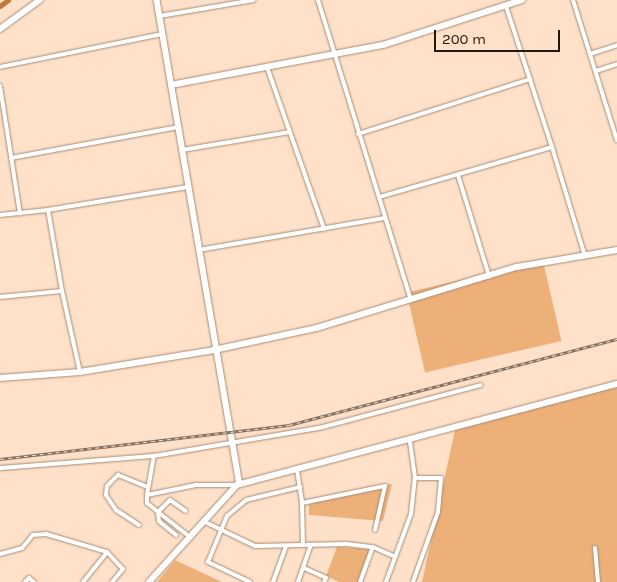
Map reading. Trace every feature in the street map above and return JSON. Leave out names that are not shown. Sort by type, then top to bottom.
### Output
[{"type":"street","points":[[0,29],[40,0]]},
{"type":"street","points":[[157,0],[189,187],[197,250],[214,350],[233,442],[239,485]]},
{"type":"street","points":[[160,16],[254,0]]},
{"type":"street","points":[[318,0],[358,134],[412,300]]},
{"type":"street","points":[[171,85],[383,45],[522,0]]},
{"type":"street","points":[[574,0],[617,140]]},
{"type":"street","points":[[506,6],[584,253]]},
{"type":"street","points":[[0,67],[162,34]]},
{"type":"street","points":[[590,54],[617,45]]},
{"type":"street","points":[[596,71],[617,64]]},
{"type":"street","points":[[267,67],[324,228]]},
{"type":"street","points":[[358,134],[530,79]]},
{"type":"street","points":[[0,86],[20,213]]},
{"type":"street","points":[[11,158],[178,127]]},
{"type":"street","points":[[182,150],[290,132]]},
{"type":"street","points":[[379,197],[552,147]]},
{"type":"street","points":[[458,175],[489,276]]},
{"type":"street","points":[[0,216],[189,187]]},
{"type":"street","points":[[48,210],[62,291],[80,372]]},
{"type":"street","points":[[197,250],[386,218]]},
{"type":"street","points":[[0,378],[80,372],[214,350],[317,328],[489,276],[584,253],[617,250]]},
{"type":"street","points":[[0,297],[62,291]]},
{"type":"street","points":[[148,495],[196,486],[239,485],[410,442],[617,384]]},
{"type":"street","points":[[0,468],[154,456],[323,427],[482,385]]},
{"type":"street","points":[[386,582],[411,514],[415,478],[410,442]]},
{"type":"street","points":[[154,456],[147,487],[146,503],[189,536]]},
{"type":"street","points":[[297,470],[302,503],[303,545]]},
{"type":"street","points":[[138,525],[116,510],[106,495],[108,486],[118,475],[147,487]]},
{"type":"street","points":[[413,582],[438,512],[441,478],[415,478]]},
{"type":"street","points":[[149,582],[189,536],[239,485]]},
{"type":"street","points":[[302,503],[385,486],[375,530]]},
{"type":"street","points":[[250,582],[208,562],[227,516],[246,500],[300,487]]},
{"type":"street","points":[[168,492],[170,500],[186,511]]},
{"type":"street","points":[[158,512],[170,500]]},
{"type":"street","points":[[158,512],[159,521],[176,535]]},
{"type":"street","points":[[203,521],[255,546],[373,547],[395,558]]},
{"type":"street","points":[[0,554],[22,548],[33,535],[46,534],[107,552],[123,569],[112,582]]},
{"type":"street","points":[[298,582],[311,545]]},
{"type":"street","points":[[273,582],[286,547]]},
{"type":"street","points":[[360,582],[373,547]]},
{"type":"street","points":[[595,548],[598,582]]},
{"type":"street","points":[[83,582],[107,552]]},
{"type":"street","points":[[304,568],[326,578],[324,582]]},
{"type":"street","points":[[25,582],[28,578],[34,582]]},
{"type":"shaded area","points":[[543,261],[561,341],[425,372],[407,292]]},
{"type":"shaded area","points":[[617,386],[617,582],[422,582],[455,430]]},
{"type":"shaded area","points":[[392,484],[383,521],[309,515],[309,500]]},
{"type":"shaded area","points":[[337,547],[371,549],[358,582],[339,582],[326,576]]},
{"type":"shaded area","points":[[175,560],[222,582],[157,582]]},
{"type":"waterway","points":[[0,6],[8,0]]},
{"type":"railway","points":[[0,459],[289,425],[617,339]]}]
